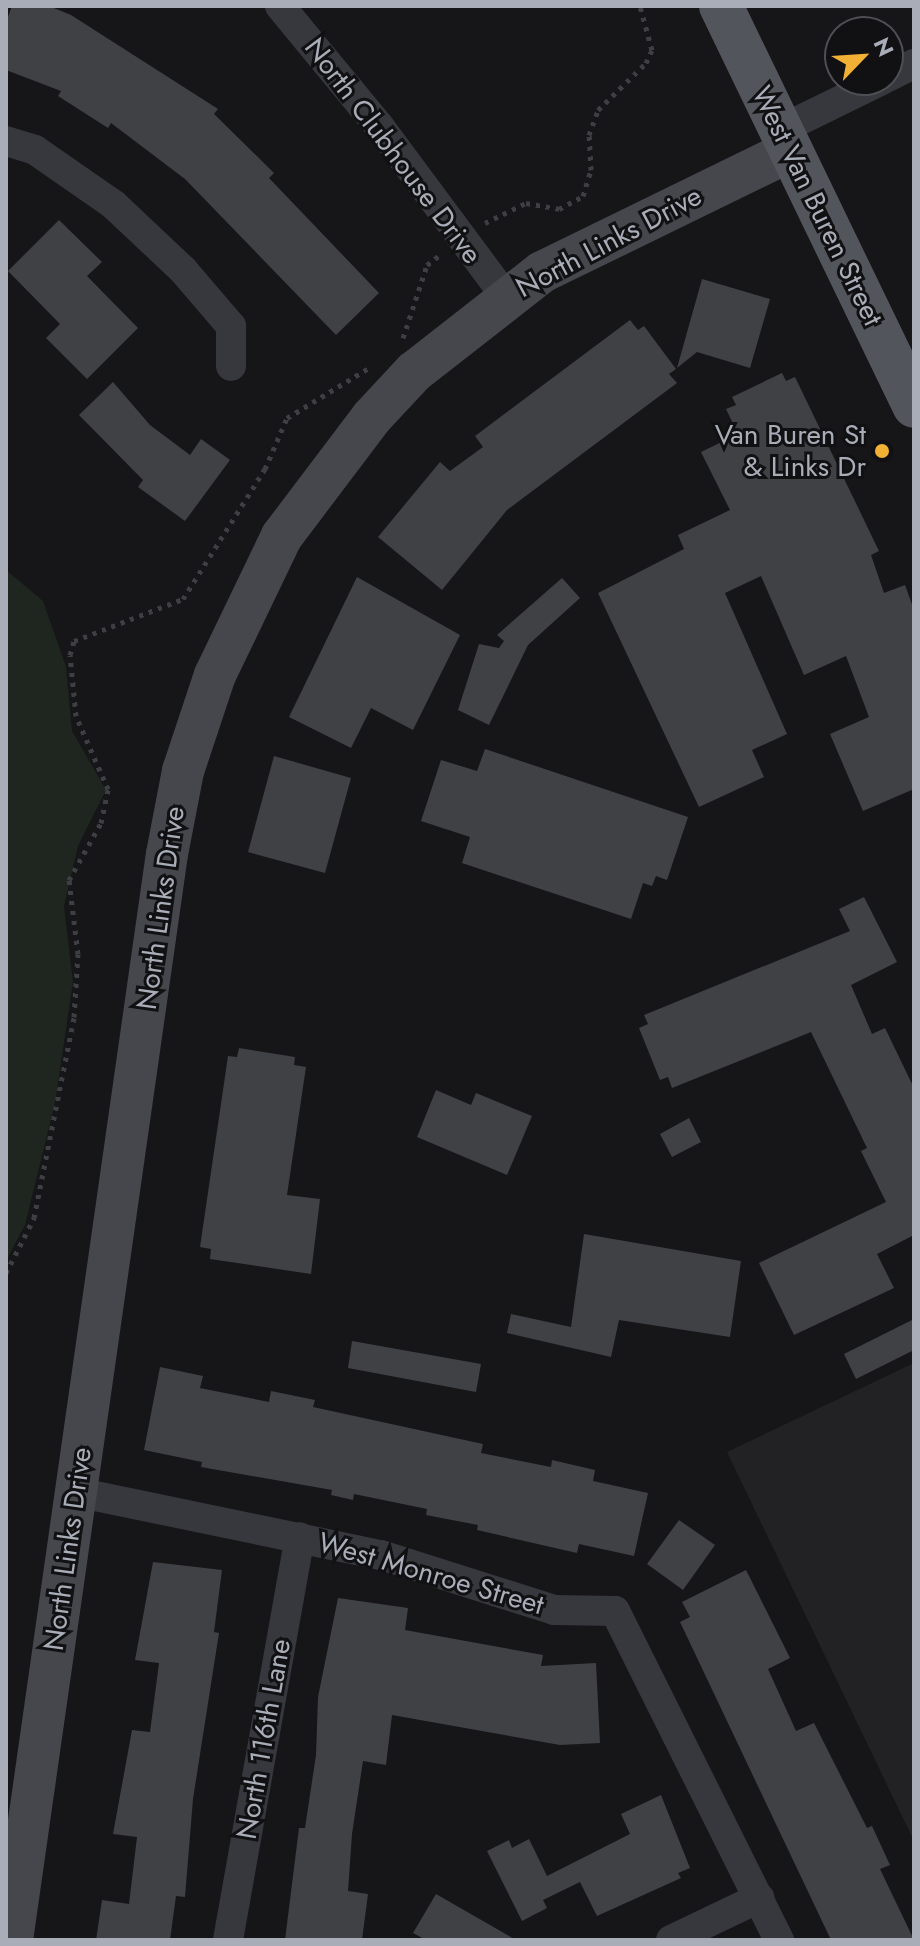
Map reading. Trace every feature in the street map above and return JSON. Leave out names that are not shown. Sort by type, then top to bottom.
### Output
[{"type":"main road","name":"West Van Buren Street","points":[[721,6],[914,406]]},
{"type":"street","name":"North Clubhouse Drive","points":[[280,6],[379,126],[506,297]]},
{"type":"street","points":[[785,141],[857,96]]},
{"type":"street","points":[[6,141],[35,150],[114,205],[183,270],[231,326],[231,366]]},
{"type":"street","name":"North Links Drive","points":[[12,1940],[167,854],[183,771],[215,675],[282,536],[372,417],[414,372],[506,297],[573,255],[785,141]]},
{"type":"street","name":"West Monroe Street","points":[[76,1492],[381,1555],[554,1610],[615,1611],[779,1940]]},
{"type":"street","name":"North 116th Lane","points":[[228,1940],[300,1537]]},
{"type":"street","points":[[671,1940],[759,1898]]},
{"type":"shaded area","points":[[6,570],[43,601],[66,667],[72,731],[106,790],[78,846],[64,906],[73,982],[55,1103],[25,1225],[6,1261]]},
{"type":"shaded area","points":[[914,1363],[914,1841],[727,1452]]},
{"type":"building","points":[[12,6],[49,6],[71,15],[218,109],[214,114],[274,173],[269,178],[379,293],[336,335],[185,179],[111,123],[108,128],[58,96],[61,91],[6,70],[6,22]]},
{"type":"building","points":[[59,220],[102,262],[87,276],[138,328],[87,379],[46,338],[60,324],[8,271]]},
{"type":"building","points":[[702,279],[770,299],[750,368],[697,352],[677,368]]},
{"type":"building","points":[[630,320],[638,330],[644,326],[676,369],[669,374],[677,383],[507,510],[442,590],[378,537],[440,462],[450,471],[483,447],[475,436]]},
{"type":"building","points":[[782,373],[786,381],[795,377],[879,551],[871,555],[884,593],[905,585],[914,610],[914,789],[863,811],[830,734],[869,717],[846,656],[804,675],[761,576],[725,593],[787,734],[752,750],[764,777],[699,807],[598,593],[684,549],[678,535],[730,510],[701,452],[738,434],[726,409],[736,405],[732,397]]},
{"type":"building","points":[[113,382],[150,425],[190,455],[201,439],[230,460],[185,521],[138,487],[143,480],[79,415]]},
{"type":"building","points":[[357,577],[460,635],[413,730],[371,708],[351,748],[289,717]]},
{"type":"building","points":[[562,578],[580,598],[528,645],[489,725],[458,710],[479,644],[499,648],[504,641],[497,635]]},
{"type":"building","points":[[485,749],[688,817],[667,880],[656,876],[652,886],[643,883],[631,919],[462,863],[470,837],[421,821],[441,760],[477,771]]},
{"type":"building","points":[[274,756],[351,778],[325,873],[248,852]]},
{"type":"building","points":[[864,897],[897,962],[851,985],[872,1034],[885,1028],[914,1088],[914,1235],[877,1254],[894,1288],[794,1335],[759,1263],[886,1202],[861,1151],[867,1148],[811,1032],[672,1088],[668,1077],[660,1080],[639,1028],[648,1024],[644,1015],[850,931],[839,909]]},
{"type":"building","points":[[239,1048],[295,1057],[294,1065],[306,1067],[287,1195],[320,1199],[311,1274],[210,1259],[211,1249],[200,1247],[228,1056],[237,1057]]},
{"type":"building","points":[[436,1090],[471,1105],[476,1093],[532,1116],[507,1175],[417,1137]]},
{"type":"building","points":[[689,1118],[701,1142],[672,1157],[660,1134]]},
{"type":"building","points":[[584,1234],[741,1261],[730,1337],[619,1320],[611,1357],[507,1333],[511,1314],[571,1327]]},
{"type":"building","points":[[914,1319],[914,1350],[856,1379],[844,1354]]},
{"type":"building","points":[[352,1341],[481,1364],[476,1392],[348,1368]]},
{"type":"building","points":[[160,1367],[203,1376],[200,1388],[269,1402],[271,1391],[315,1400],[313,1407],[483,1444],[481,1453],[551,1467],[552,1460],[595,1470],[593,1481],[648,1493],[634,1556],[579,1544],[577,1553],[477,1530],[478,1525],[426,1515],[427,1509],[354,1494],[353,1500],[331,1495],[332,1490],[201,1467],[202,1462],[144,1450]]},
{"type":"building","points":[[679,1520],[715,1545],[683,1590],[647,1564]]},
{"type":"building","points":[[153,1562],[222,1570],[214,1632],[219,1633],[193,1799],[185,1897],[176,1896],[170,1940],[96,1940],[102,1900],[129,1904],[137,1837],[113,1834],[132,1730],[150,1732],[159,1663],[135,1660]]},
{"type":"building","points":[[746,1570],[790,1658],[768,1669],[796,1731],[814,1723],[867,1828],[872,1826],[890,1865],[880,1869],[914,1940],[831,1940],[680,1622],[690,1617],[682,1602]]},
{"type":"building","points":[[338,1598],[408,1608],[405,1630],[543,1655],[541,1666],[596,1663],[600,1743],[560,1745],[392,1715],[386,1765],[363,1761],[352,1834],[348,1891],[368,1894],[362,1940],[285,1940],[299,1828],[305,1828],[316,1755],[318,1697]]},
{"type":"building","points":[[661,1795],[690,1868],[678,1873],[681,1878],[597,1916],[580,1882],[543,1900],[547,1908],[522,1921],[487,1851],[509,1840],[512,1848],[529,1839],[547,1876],[630,1834],[621,1814]]},
{"type":"building","points":[[436,1894],[516,1940],[426,1940],[413,1933]]},
{"type":"place","name":"Van Buren St & Links Dr","points":[[882,451]]}]
